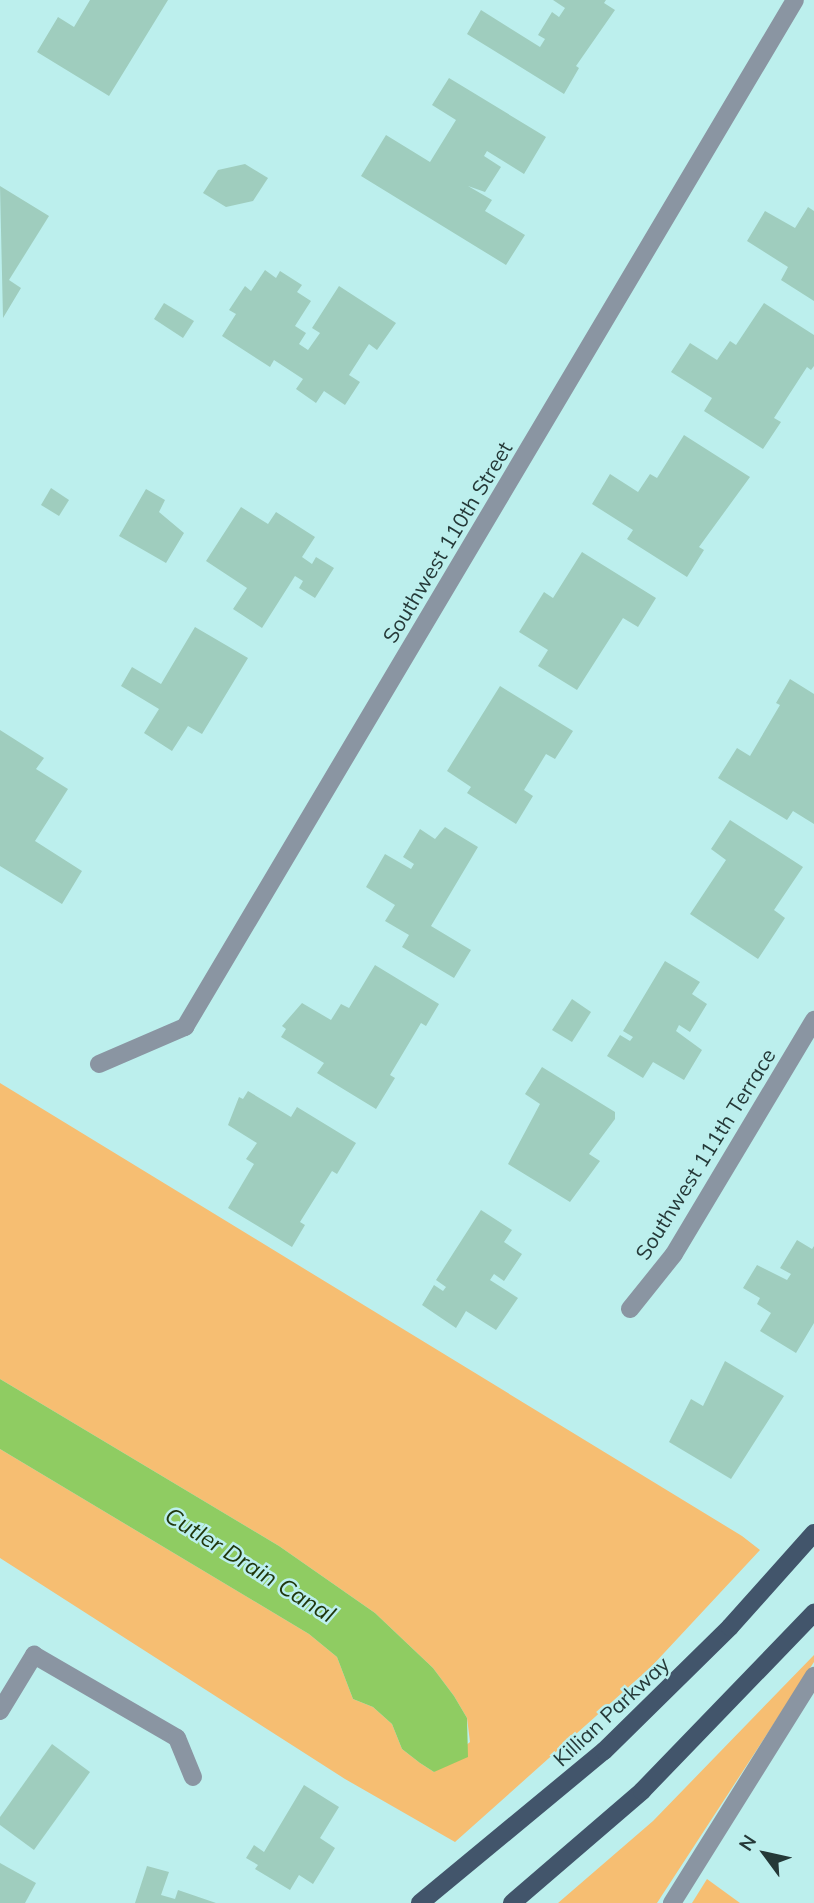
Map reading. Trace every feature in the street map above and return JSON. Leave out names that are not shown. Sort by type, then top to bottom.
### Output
[{"type":"main road","name":"Killian Parkway","points":[[420,1903],[604,1751],[730,1627],[814,1533]]},
{"type":"main road","points":[[512,1903],[642,1791],[814,1613]]},
{"type":"street","name":"Southwest 110th Street","points":[[99,1064],[185,1027],[795,0]]},
{"type":"street","name":"Southwest 111th Terrace","points":[[629,1309],[674,1254],[814,1020]]},
{"type":"street","points":[[0,1711],[34,1655],[177,1738],[192,1777]]},
{"type":"street","points":[[672,1903],[814,1676]]},
{"type":"shaded area","points":[[0,1083],[742,1536],[760,1550],[651,1667],[455,1842],[345,1779],[0,1558],[0,1449],[309,1634],[337,1657],[353,1699],[373,1707],[392,1724],[402,1749],[434,1772],[470,1742],[467,1718],[454,1696],[433,1668],[375,1613],[279,1546],[0,1379]]},
{"type":"shaded area","points":[[814,1655],[814,1662],[657,1903],[558,1903],[653,1821]]},
{"type":"shaded area","points":[[707,1879],[740,1903],[692,1903]]},
{"type":"water","name":"Cutler Drain Canal","points":[[0,1379],[279,1546],[375,1613],[433,1668],[454,1696],[467,1718],[468,1757],[434,1772],[420,1763],[402,1749],[392,1724],[373,1707],[353,1699],[337,1657],[309,1634],[0,1449]]},
{"type":"building","points":[[90,0],[168,0],[109,96],[37,52],[58,17],[74,27]]},
{"type":"building","points":[[553,0],[606,0],[604,3],[615,10],[576,66],[579,68],[564,94],[467,34],[481,10],[540,47],[545,39],[538,35],[552,12],[559,17],[565,8]]},
{"type":"building","points":[[449,78],[546,137],[524,174],[487,151],[484,156],[501,167],[485,192],[468,186],[492,200],[485,211],[525,235],[506,265],[361,176],[386,135],[430,162],[456,120],[432,105]]},
{"type":"building","points":[[245,164],[268,178],[253,201],[226,207],[203,193],[218,170]]},
{"type":"building","points":[[0,186],[49,216],[9,280],[21,288],[3,318]]},
{"type":"building","points":[[808,207],[814,211],[814,301],[781,280],[788,267],[747,241],[765,211],[795,228]]},
{"type":"building","points":[[265,270],[276,278],[280,271],[302,285],[297,292],[311,301],[295,326],[306,333],[299,344],[308,350],[320,333],[312,328],[339,286],[396,323],[377,350],[369,344],[349,375],[360,382],[345,405],[324,391],[316,403],[296,389],[303,379],[274,360],[270,367],[222,336],[236,314],[229,310],[245,286],[251,291]]},
{"type":"building","points":[[164,303],[194,321],[183,338],[154,319]]},
{"type":"building","points":[[764,303],[814,335],[814,366],[811,370],[807,367],[774,418],[781,422],[763,449],[704,411],[712,398],[671,372],[690,343],[717,360],[730,341],[736,345]]},
{"type":"building","points":[[684,435],[750,477],[699,547],[704,550],[687,577],[627,539],[633,530],[592,504],[610,474],[638,492],[650,474],[657,478]]},
{"type":"building","points":[[51,488],[69,500],[59,516],[41,505]]},
{"type":"building","points":[[146,489],[165,500],[159,512],[184,533],[166,563],[119,536]]},
{"type":"building","points":[[241,507],[268,524],[276,512],[315,537],[302,557],[312,564],[316,557],[334,568],[315,598],[299,588],[303,581],[295,576],[262,628],[233,609],[247,588],[206,561]]},
{"type":"building","points":[[582,552],[656,598],[638,627],[623,618],[577,690],[538,666],[548,650],[519,632],[544,592],[553,598]]},
{"type":"building","points":[[195,627],[248,658],[202,734],[188,726],[172,751],[144,733],[159,709],[121,686],[132,667],[161,684]]},
{"type":"building","points":[[790,679],[814,694],[814,824],[793,811],[787,820],[718,778],[737,748],[750,756],[780,705],[776,703]]},
{"type":"building","points":[[500,686],[573,731],[555,759],[546,754],[524,790],[533,796],[516,824],[467,793],[471,787],[447,771]]},
{"type":"building","points":[[0,730],[44,758],[36,769],[68,789],[35,841],[82,871],[62,904],[0,866]]},
{"type":"building","points":[[730,820],[803,867],[774,910],[785,918],[758,959],[690,914],[726,860],[711,849]]},
{"type":"building","points":[[445,827],[478,847],[431,926],[471,950],[454,978],[402,947],[409,935],[385,921],[395,905],[366,887],[385,854],[411,869],[414,864],[403,857],[420,829],[435,839]]},
{"type":"building","points":[[665,961],[700,982],[692,994],[707,1004],[690,1032],[679,1025],[676,1031],[702,1050],[684,1080],[653,1062],[643,1078],[607,1056],[620,1035],[630,1041],[633,1037],[623,1031]]},
{"type":"building","points":[[375,965],[439,1004],[426,1026],[421,1023],[390,1075],[395,1078],[376,1109],[317,1073],[324,1063],[281,1037],[286,1029],[282,1026],[302,1003],[331,1020],[341,1004],[349,1008]]},
{"type":"building","points":[[572,999],[591,1012],[572,1042],[552,1030]]},
{"type":"building","points":[[542,1067],[615,1112],[615,1119],[589,1154],[600,1161],[570,1202],[508,1164],[540,1104],[525,1094]]},
{"type":"building","points":[[248,1091],[291,1117],[297,1107],[356,1143],[337,1174],[332,1171],[300,1222],[305,1225],[292,1247],[228,1208],[254,1164],[246,1159],[257,1143],[228,1125],[239,1097],[243,1099]]},
{"type":"building","points":[[481,1210],[512,1230],[504,1242],[522,1254],[504,1281],[494,1274],[490,1280],[518,1298],[496,1330],[466,1311],[456,1328],[422,1305],[434,1285],[443,1291],[446,1287],[436,1280]]},
{"type":"building","points":[[797,1240],[812,1249],[814,1246],[814,1323],[796,1353],[760,1331],[771,1313],[757,1304],[760,1298],[743,1288],[757,1265],[787,1280],[791,1274],[780,1268]]},
{"type":"building","points":[[725,1361],[784,1396],[731,1479],[669,1442],[691,1399],[703,1406]]},
{"type":"building","points":[[52,1744],[90,1772],[34,1850],[0,1825],[0,1817]]},
{"type":"building","points":[[304,1785],[339,1807],[320,1838],[335,1848],[313,1884],[299,1875],[290,1890],[255,1869],[258,1865],[246,1858],[254,1845],[264,1852]]},
{"type":"building","points":[[0,1863],[36,1883],[25,1903],[0,1903]]},
{"type":"building","points":[[147,1866],[169,1872],[161,1895],[175,1899],[178,1890],[216,1903],[135,1903]]}]
